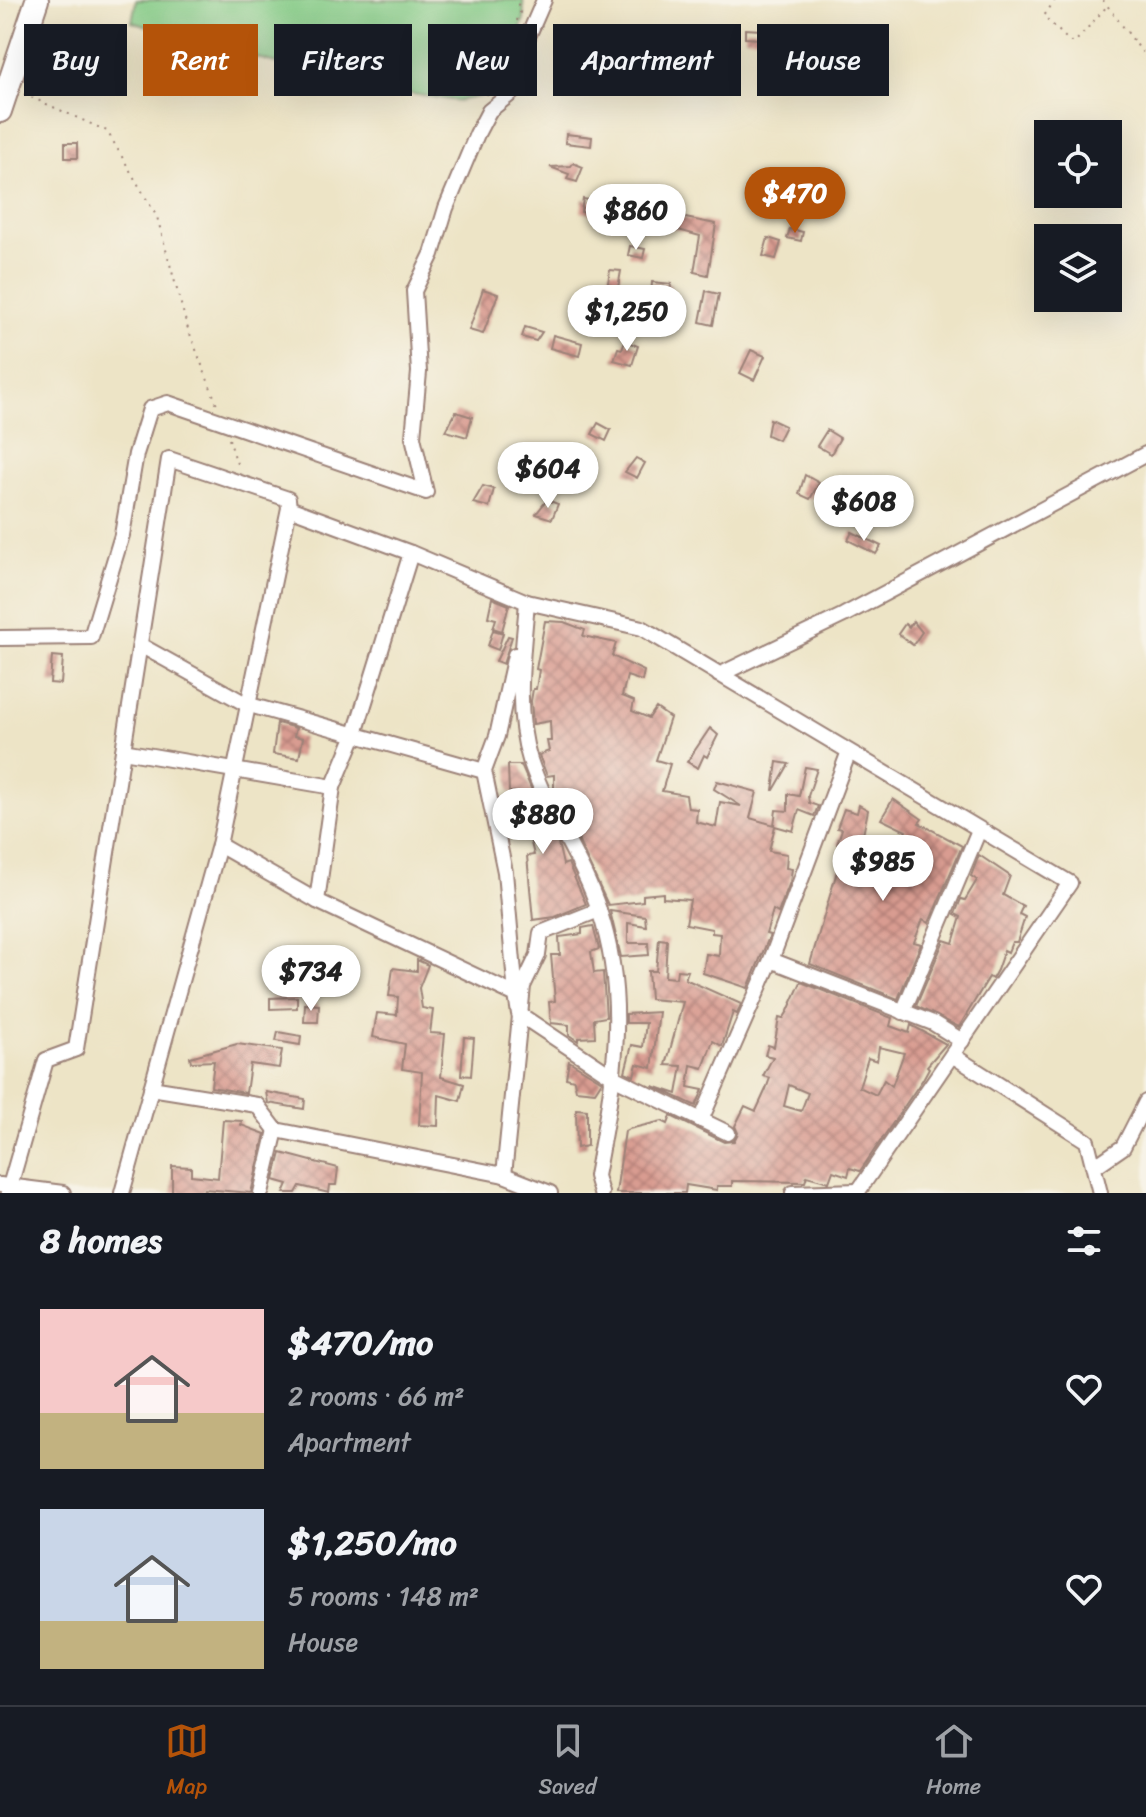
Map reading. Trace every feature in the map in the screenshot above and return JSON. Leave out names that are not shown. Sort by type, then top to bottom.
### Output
[{"type":"main road","points":[[0,111],[37,0]]},
{"type":"street","points":[[0,638],[91,637],[122,535],[136,454],[150,409],[168,403],[426,492],[413,437],[419,372],[414,291],[432,254],[446,208],[477,134],[489,111],[520,86],[524,46],[544,0]]},
{"type":"street","points":[[719,675],[844,615],[1146,454]]},
{"type":"street","points":[[63,1193],[6,1188],[46,1060],[76,1049],[169,459],[288,499],[289,508],[219,845],[122,1193]]},
{"type":"street","points":[[289,508],[411,553],[527,602],[642,628],[848,754],[1070,883],[858,1192],[793,1193]]},
{"type":"street","points":[[317,901],[333,787],[354,737],[411,553]]},
{"type":"street","points":[[527,602],[497,736],[484,771],[505,872],[519,1014],[615,1078],[728,1133]]},
{"type":"street","points":[[527,602],[520,687],[530,759],[599,910],[612,966],[619,1042],[596,1176],[601,1193]]},
{"type":"street","points":[[140,645],[246,704],[354,737],[484,771]]},
{"type":"street","points":[[123,751],[333,787]]},
{"type":"street","points":[[701,1120],[771,960],[848,754]]},
{"type":"street","points":[[903,1012],[979,830]]},
{"type":"street","points":[[219,845],[317,901],[516,995]]},
{"type":"street","points":[[504,1175],[523,986],[538,955],[541,933],[599,910]]},
{"type":"street","points":[[771,960],[937,1025],[962,1041]]},
{"type":"street","points":[[952,1055],[1087,1141],[1100,1193]]},
{"type":"street","points":[[151,1088],[257,1105],[276,1130],[504,1175],[550,1193]]},
{"type":"street","points":[[1094,1167],[1123,1147],[1146,1102]]},
{"type":"street","points":[[261,1193],[276,1130]]},
{"type":"path","points":[[486,97],[520,13],[517,0]]},
{"type":"path","points":[[1055,0],[1044,16],[1070,42],[1076,41],[1108,5]]},
{"type":"path","points":[[1103,0],[1146,57]]},
{"type":"path","points":[[9,87],[107,131],[157,217],[187,326],[224,422],[243,484]]},
{"type":"green space","points":[[136,0],[523,0],[524,19],[522,24],[428,24],[428,96],[482,96],[458,101],[412,94],[412,24],[274,24],[274,63],[258,58],[258,24],[143,25],[132,22]]},
{"type":"building","points":[[745,29],[757,30],[757,39],[745,38]]},
{"type":"building","points":[[566,134],[592,137],[591,146],[565,143]]},
{"type":"building","points":[[65,143],[77,143],[77,158],[65,158]]},
{"type":"building","points":[[573,163],[583,167],[577,182],[567,179],[569,174],[550,167],[571,166]]},
{"type":"building","points":[[583,199],[629,207],[627,219],[581,212]]},
{"type":"building","points":[[641,214],[670,215],[716,224],[708,275],[694,272],[700,236],[675,229],[639,229]]},
{"type":"building","points":[[790,229],[803,232],[801,241],[787,238]]},
{"type":"building","points":[[768,238],[781,242],[776,259],[763,256]]},
{"type":"building","points":[[630,246],[645,249],[643,258],[628,255]]},
{"type":"building","points":[[610,270],[621,271],[615,305],[605,303]]},
{"type":"building","points":[[652,282],[671,284],[668,312],[650,310]]},
{"type":"building","points":[[483,289],[498,294],[483,334],[469,330]]},
{"type":"building","points":[[706,291],[719,294],[713,325],[700,322]]},
{"type":"building","points":[[525,327],[542,332],[536,341],[522,337]]},
{"type":"building","points":[[553,335],[582,343],[579,356],[550,348]]},
{"type":"building","points":[[625,341],[638,346],[632,365],[614,360],[618,348],[622,349]]},
{"type":"building","points":[[751,350],[765,356],[754,380],[740,373]]},
{"type":"building","points":[[456,412],[472,417],[467,437],[446,431]]},
{"type":"building","points":[[770,419],[785,426],[778,440],[767,435]]},
{"type":"building","points":[[598,423],[611,430],[606,441],[592,434]]},
{"type":"building","points":[[827,430],[840,438],[831,454],[817,446]]},
{"type":"building","points":[[636,458],[645,463],[637,478],[625,472]]},
{"type":"building","points":[[805,475],[819,483],[810,499],[799,494]]},
{"type":"building","points":[[483,486],[494,489],[489,507],[473,503]]},
{"type":"building","points":[[547,500],[558,504],[552,519],[536,514]]},
{"type":"building","points":[[852,532],[881,546],[876,554],[848,540]]},
{"type":"building","points":[[492,598],[509,605],[502,631],[493,628],[496,619],[488,617]]},
{"type":"building","points":[[545,621],[564,622],[585,630],[583,636],[616,643],[612,656],[644,671],[642,681],[627,676],[622,696],[634,701],[632,711],[649,718],[656,708],[670,718],[656,760],[670,764],[662,791],[686,795],[688,808],[697,809],[696,822],[716,827],[720,802],[741,806],[714,789],[717,781],[757,792],[750,818],[774,825],[776,810],[788,811],[788,794],[799,796],[805,767],[817,769],[808,796],[809,803],[818,806],[814,816],[799,810],[793,831],[775,826],[769,851],[787,854],[786,868],[792,869],[790,882],[778,913],[773,910],[766,934],[770,935],[748,988],[703,973],[706,954],[719,956],[720,934],[712,933],[712,929],[686,924],[690,900],[663,898],[663,893],[643,895],[643,901],[608,905],[579,842],[575,821],[572,821],[569,811],[564,813],[554,792],[554,775],[547,776],[539,755],[549,751],[547,741],[551,741],[550,721],[533,724],[531,701],[533,689],[536,689],[539,670],[536,669]]},
{"type":"building","points":[[913,621],[922,632],[913,645],[898,634],[905,624],[909,627]]},
{"type":"building","points":[[493,630],[503,633],[498,650],[488,646]]},
{"type":"building","points":[[508,636],[512,637],[503,664],[496,661]]},
{"type":"building","points":[[52,656],[63,657],[61,684],[50,683]]},
{"type":"building","points":[[277,723],[296,728],[294,736],[303,738],[299,758],[273,754]]},
{"type":"building","points":[[710,728],[718,735],[698,768],[687,762]]},
{"type":"building","points":[[777,762],[789,764],[773,790]]},
{"type":"building","points":[[508,765],[521,765],[552,837],[558,843],[563,865],[568,863],[586,904],[555,917],[533,920],[527,856],[534,855],[529,835],[524,835],[522,812],[516,812],[514,792],[509,792]]},
{"type":"building","points":[[893,799],[922,819],[919,823],[962,846],[929,923],[923,919],[914,942],[921,944],[898,999],[810,964],[838,868],[842,870],[856,848],[837,844],[842,829],[837,828],[844,809],[857,813],[859,805],[868,810],[859,855],[864,846],[901,868],[910,850],[900,845],[906,831],[881,819]]},
{"type":"building","points":[[979,855],[1010,876],[1003,895],[1023,906],[1019,914],[1025,917],[1017,942],[1012,942],[1008,952],[1004,950],[992,979],[989,977],[959,1027],[916,1006],[944,940],[953,943],[961,917],[955,914],[961,899],[965,900],[977,880],[971,876]]},
{"type":"building","points":[[610,911],[645,916],[646,926],[628,923],[628,943],[648,943],[649,955],[621,957]]},
{"type":"building","points":[[593,926],[599,949],[591,952],[594,973],[603,972],[606,1017],[594,1019],[595,1037],[578,1038],[578,1041],[569,1035],[569,1025],[551,1023],[549,1002],[555,1001],[551,955],[560,955],[559,937],[582,934],[582,928]]},
{"type":"building","points":[[659,939],[667,940],[665,977],[676,978],[677,970],[688,971],[685,979],[741,1004],[737,1014],[733,1012],[722,1046],[713,1041],[703,1068],[691,1065],[688,1087],[703,1090],[696,1106],[653,1086],[677,1094],[682,1066],[666,1065],[683,1002],[650,999],[648,971],[656,971]]},
{"type":"building","points":[[417,960],[428,965],[419,988],[422,1008],[433,1010],[430,1033],[445,1034],[441,1077],[464,1084],[460,1101],[439,1095],[438,1126],[419,1125],[422,1072],[402,1069],[405,1044],[373,1037],[377,1013],[397,1015],[398,997],[389,996],[393,968],[417,971]]},
{"type":"building","points":[[801,982],[892,1018],[890,1026],[909,1033],[911,1025],[946,1044],[927,1066],[929,1068],[923,1079],[860,1171],[850,1168],[848,1176],[833,1171],[829,1182],[807,1176],[805,1182],[732,1181],[732,1186],[717,1186],[717,1190],[686,1185],[685,1193],[616,1193],[625,1131],[629,1129],[662,1121],[668,1124],[671,1116],[724,1142],[734,1141],[738,1133],[735,1126],[745,1106],[756,1111],[766,1089],[770,1078],[763,1076],[773,1057],[765,1055],[768,1045],[774,1047],[779,1018],[783,1019]],"holes":[[[879,1047],[904,1053],[892,1086],[884,1080],[876,1095],[859,1087],[868,1058],[877,1061]],[[789,1085],[808,1093],[801,1111],[784,1106]]]},
{"type":"building","points":[[297,997],[297,1008],[270,1009],[270,998]]},
{"type":"building","points":[[305,1004],[319,1005],[318,1022],[304,1022]]},
{"type":"building","points":[[659,1012],[652,1068],[637,1064],[634,1076],[625,1072],[632,1045],[643,1047],[646,1023],[626,1023],[626,1014]]},
{"type":"building","points":[[278,1032],[301,1036],[300,1045],[276,1041]]},
{"type":"building","points":[[464,1037],[474,1038],[471,1076],[461,1075]]},
{"type":"building","points":[[237,1044],[282,1050],[279,1068],[250,1064],[246,1093],[211,1087],[214,1061],[191,1062],[190,1057]]},
{"type":"building","points":[[569,1061],[602,1081],[595,1092],[576,1090],[574,1080],[566,1078]]},
{"type":"building","points":[[266,1092],[305,1099],[304,1109],[268,1103]]},
{"type":"building","points":[[576,1109],[587,1110],[587,1146],[577,1148]]},
{"type":"building","points":[[223,1120],[242,1121],[241,1125],[265,1134],[251,1193],[204,1189],[203,1193],[172,1193],[172,1166],[191,1167],[191,1175],[218,1178]]},
{"type":"building","points":[[281,1153],[338,1168],[336,1185],[330,1185],[329,1193],[300,1186],[296,1193],[284,1193],[288,1184],[274,1180]]}]
